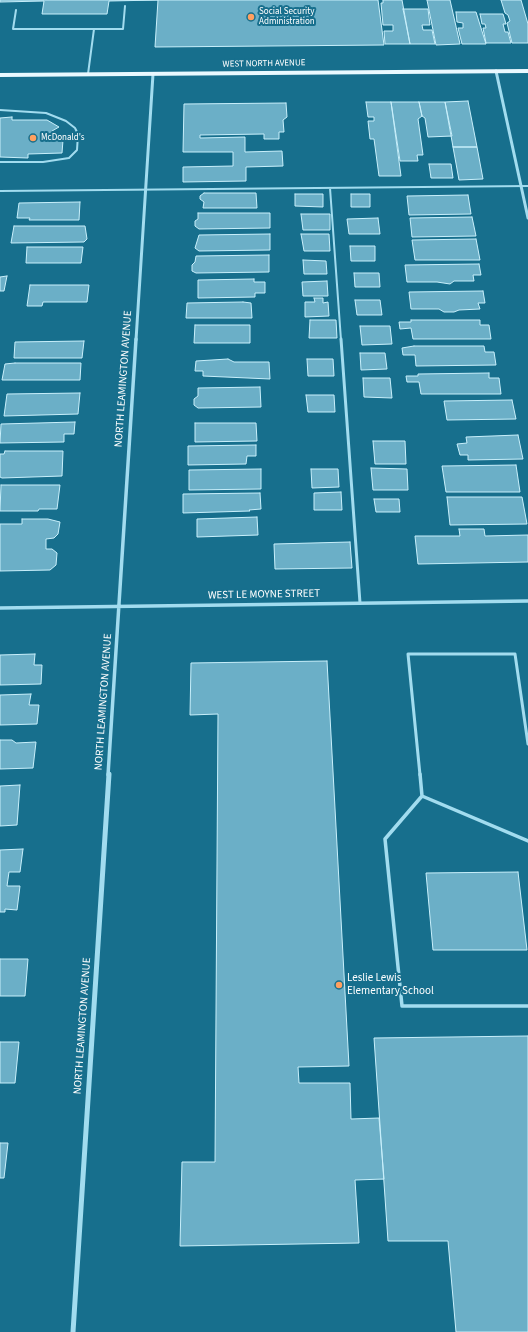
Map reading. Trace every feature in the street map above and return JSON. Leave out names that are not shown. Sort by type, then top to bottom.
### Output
[{"type":"main road","name":"WEST NORTH AVENUE","points":[[0,75],[528,71]]},
{"type":"street","points":[[496,71],[528,218]]},
{"type":"street","name":"NORTH LEAMINGTON AVENUE","points":[[73,1332],[152,74]]},
{"type":"street","name":"WEST LE MOYNE STREET","points":[[0,608],[528,601]]},
{"type":"lane","points":[[16,10],[13,29],[123,29],[125,6]]},
{"type":"lane","points":[[88,74],[94,29]]},
{"type":"lane","points":[[0,110],[46,113],[66,121],[75,128],[78,134],[77,150],[69,158],[43,162],[0,162]]},
{"type":"lane","points":[[0,191],[528,186]]},
{"type":"lane","points":[[330,188],[360,603]]},
{"type":"lane","points":[[528,744],[515,654],[408,654],[422,796],[385,839],[402,1006],[528,1006]]},
{"type":"lane","points":[[422,796],[528,841]]},
{"type":"building","points":[[0,0],[158,0],[109,1],[107,14],[42,14],[44,1],[0,2]]},
{"type":"building","points":[[158,0],[378,0],[384,45],[155,47]]},
{"type":"building","points":[[383,0],[402,0],[410,44],[385,44],[384,31],[393,31],[393,25],[383,25],[381,3],[383,3]]},
{"type":"building","points":[[427,0],[450,0],[460,44],[436,45]]},
{"type":"building","points":[[501,0],[521,0],[528,24],[528,43],[512,43],[507,23],[510,21],[508,15],[505,13]]},
{"type":"building","points":[[403,9],[428,9],[430,25],[422,25],[423,30],[432,30],[435,44],[410,44]]},
{"type":"building","points":[[456,12],[476,12],[486,44],[462,44],[458,28],[463,28],[463,23],[457,22]]},
{"type":"building","points":[[480,14],[503,14],[506,24],[503,24],[505,32],[508,32],[511,43],[486,43],[483,28],[486,28],[485,24],[482,24]]},
{"type":"building","points":[[468,101],[477,147],[453,147],[445,102]]},
{"type":"building","points":[[366,102],[391,102],[401,176],[379,176],[374,139],[370,139],[368,121],[374,121],[374,117],[368,117]]},
{"type":"building","points":[[391,102],[419,102],[422,116],[418,119],[423,155],[417,155],[418,161],[400,161]]},
{"type":"building","points":[[419,102],[445,102],[452,136],[428,137],[425,118],[422,116]]},
{"type":"building","points":[[286,103],[287,117],[283,120],[284,132],[279,132],[279,139],[264,139],[264,134],[200,135],[200,138],[245,137],[245,152],[282,151],[283,166],[246,167],[246,181],[183,182],[183,167],[233,166],[233,152],[183,152],[184,104]]},
{"type":"building","name":"McDonald's","points":[[12,117],[12,120],[47,120],[59,127],[52,131],[52,136],[67,136],[66,140],[63,140],[62,153],[28,154],[28,158],[0,157],[0,118]]},
{"type":"building","points":[[453,147],[477,147],[483,179],[459,180]]},
{"type":"building","points":[[429,164],[451,164],[453,178],[431,178]]},
{"type":"building","points":[[204,193],[256,193],[257,208],[203,208],[204,202],[200,199],[200,196]]},
{"type":"building","points":[[295,194],[323,194],[323,207],[295,206]]},
{"type":"building","points":[[351,194],[370,194],[370,207],[351,207]]},
{"type":"building","points":[[468,195],[471,214],[409,215],[407,196]]},
{"type":"building","points":[[80,202],[79,220],[29,220],[30,218],[17,218],[19,203]]},
{"type":"building","points":[[198,213],[270,213],[270,228],[199,229],[195,226],[195,221],[198,219]]},
{"type":"building","points":[[301,214],[330,214],[330,230],[303,230]]},
{"type":"building","points":[[472,217],[476,236],[412,237],[410,218]]},
{"type":"building","points":[[378,218],[380,234],[349,234],[347,219]]},
{"type":"building","points":[[14,226],[85,226],[87,239],[84,242],[11,243]]},
{"type":"building","points":[[270,234],[270,250],[199,251],[195,248],[199,235]]},
{"type":"building","points":[[301,234],[329,234],[330,251],[304,251]]},
{"type":"building","points":[[476,239],[480,260],[415,260],[412,240]]},
{"type":"building","points":[[350,246],[375,246],[375,261],[351,261]]},
{"type":"building","points":[[27,247],[83,247],[81,263],[26,263]]},
{"type":"building","points":[[269,255],[269,272],[196,273],[192,271],[192,265],[195,262],[196,256]]},
{"type":"building","points":[[303,260],[326,261],[327,274],[304,274]]},
{"type":"building","points":[[479,264],[481,275],[473,275],[474,281],[454,281],[450,284],[437,282],[407,282],[405,265]]},
{"type":"building","points":[[354,273],[379,273],[380,287],[355,287]]},
{"type":"building","points":[[7,276],[4,291],[0,291],[0,277]]},
{"type":"building","points":[[254,279],[254,282],[265,282],[265,293],[255,293],[255,297],[198,298],[198,280]]},
{"type":"building","points":[[327,281],[328,296],[303,296],[302,282]]},
{"type":"building","points":[[30,285],[89,285],[87,302],[43,302],[42,306],[27,306]]},
{"type":"building","points":[[483,291],[485,303],[478,303],[480,309],[444,312],[439,309],[411,309],[409,292]]},
{"type":"building","points":[[314,298],[323,298],[323,303],[328,302],[329,316],[305,317],[305,302],[315,302]]},
{"type":"building","points":[[355,300],[380,300],[382,315],[357,315]]},
{"type":"building","points":[[187,303],[251,303],[252,318],[186,318]]},
{"type":"building","points":[[310,320],[336,320],[337,338],[309,338]]},
{"type":"building","points":[[411,320],[480,320],[480,325],[489,325],[491,339],[413,339],[411,328],[400,329],[399,322],[411,322]]},
{"type":"building","points":[[195,325],[250,325],[250,343],[194,343]]},
{"type":"building","points":[[360,326],[390,326],[392,344],[362,345]]},
{"type":"building","points":[[84,341],[82,358],[14,358],[15,342]]},
{"type":"building","points":[[414,346],[484,346],[485,352],[494,352],[496,365],[416,366],[415,355],[403,355],[402,348]]},
{"type":"building","points":[[360,353],[385,353],[387,369],[361,370]]},
{"type":"building","points":[[228,359],[234,362],[269,362],[270,379],[203,376],[203,371],[195,371],[196,361]]},
{"type":"building","points":[[307,359],[333,359],[334,376],[308,376]]},
{"type":"building","points":[[81,363],[80,380],[2,380],[5,364]]},
{"type":"building","points":[[489,373],[489,378],[499,378],[501,394],[421,394],[419,382],[407,382],[406,376],[418,376],[418,374]]},
{"type":"building","points":[[363,378],[390,378],[392,398],[364,397]]},
{"type":"building","points":[[260,387],[261,407],[198,408],[194,405],[194,399],[198,396],[198,388]]},
{"type":"building","points":[[80,393],[78,414],[4,416],[7,394]]},
{"type":"building","points":[[306,395],[334,395],[335,412],[308,412]]},
{"type":"building","points":[[512,400],[516,419],[447,420],[444,401]]},
{"type":"building","points":[[75,422],[74,434],[64,434],[64,442],[0,443],[1,424]]},
{"type":"building","points":[[195,423],[256,423],[257,441],[195,442]]},
{"type":"building","points":[[518,435],[523,459],[468,460],[468,455],[460,455],[457,444],[467,443],[466,437]]},
{"type":"building","points":[[373,441],[405,441],[406,464],[375,464]]},
{"type":"building","points":[[256,445],[256,456],[247,456],[246,464],[188,465],[188,446]]},
{"type":"building","points":[[5,451],[63,451],[62,476],[2,478],[0,477],[0,454],[4,454]]},
{"type":"building","points":[[516,465],[520,492],[446,492],[442,466]]},
{"type":"building","points":[[371,468],[407,469],[408,490],[373,490]]},
{"type":"building","points":[[261,469],[261,489],[189,490],[189,470]]},
{"type":"building","points":[[311,469],[338,469],[339,487],[312,488]]},
{"type":"building","points":[[1,485],[60,485],[57,509],[39,509],[38,511],[0,511]]},
{"type":"building","points":[[341,492],[342,510],[314,510],[314,493]]},
{"type":"building","points":[[260,493],[261,509],[249,510],[250,511],[183,513],[183,494]]},
{"type":"building","points":[[447,497],[522,497],[527,524],[450,525]]},
{"type":"building","points":[[374,499],[399,499],[400,512],[376,512]]},
{"type":"building","points":[[257,517],[258,535],[197,537],[197,519]]},
{"type":"building","points":[[22,519],[48,519],[60,522],[58,534],[54,538],[46,539],[46,549],[52,549],[57,553],[56,565],[50,570],[0,571],[0,524],[22,524]]},
{"type":"building","points":[[459,529],[484,529],[485,536],[528,535],[528,562],[418,564],[415,536],[460,536]]},
{"type":"building","points":[[350,542],[352,568],[275,569],[274,544]]},
{"type":"building","points":[[35,654],[34,665],[42,665],[41,684],[0,685],[0,655]]},
{"type":"building","points":[[327,661],[349,1066],[298,1067],[299,1083],[350,1083],[351,1119],[379,1118],[384,1179],[355,1180],[359,1243],[180,1246],[182,1162],[215,1162],[218,714],[190,715],[191,663]]},
{"type":"building","points":[[31,694],[29,705],[39,705],[37,724],[0,725],[0,695]]},
{"type":"building","points":[[0,740],[12,740],[16,743],[36,742],[33,768],[0,769]]},
{"type":"building","points":[[20,785],[17,825],[0,826],[0,786]]},
{"type":"building","points":[[23,849],[20,872],[9,872],[7,886],[20,886],[17,910],[5,909],[5,912],[0,912],[0,850]]},
{"type":"building","points":[[518,872],[527,950],[433,950],[426,873]]},
{"type":"building","points":[[0,959],[28,959],[25,996],[0,996]]},
{"type":"building","points":[[528,1036],[528,1332],[456,1332],[448,1241],[388,1241],[374,1038]]},
{"type":"building","points":[[0,1042],[19,1042],[15,1083],[0,1083]]},
{"type":"building","points":[[0,1143],[8,1143],[4,1178],[0,1178]]},
{"type":"place","name":"Social Security Administration","points":[[251,17]]},
{"type":"place","name":"McDonald's","points":[[33,138]]},
{"type":"place","name":"Leslie Lewis Elementary School","points":[[339,985]]}]
